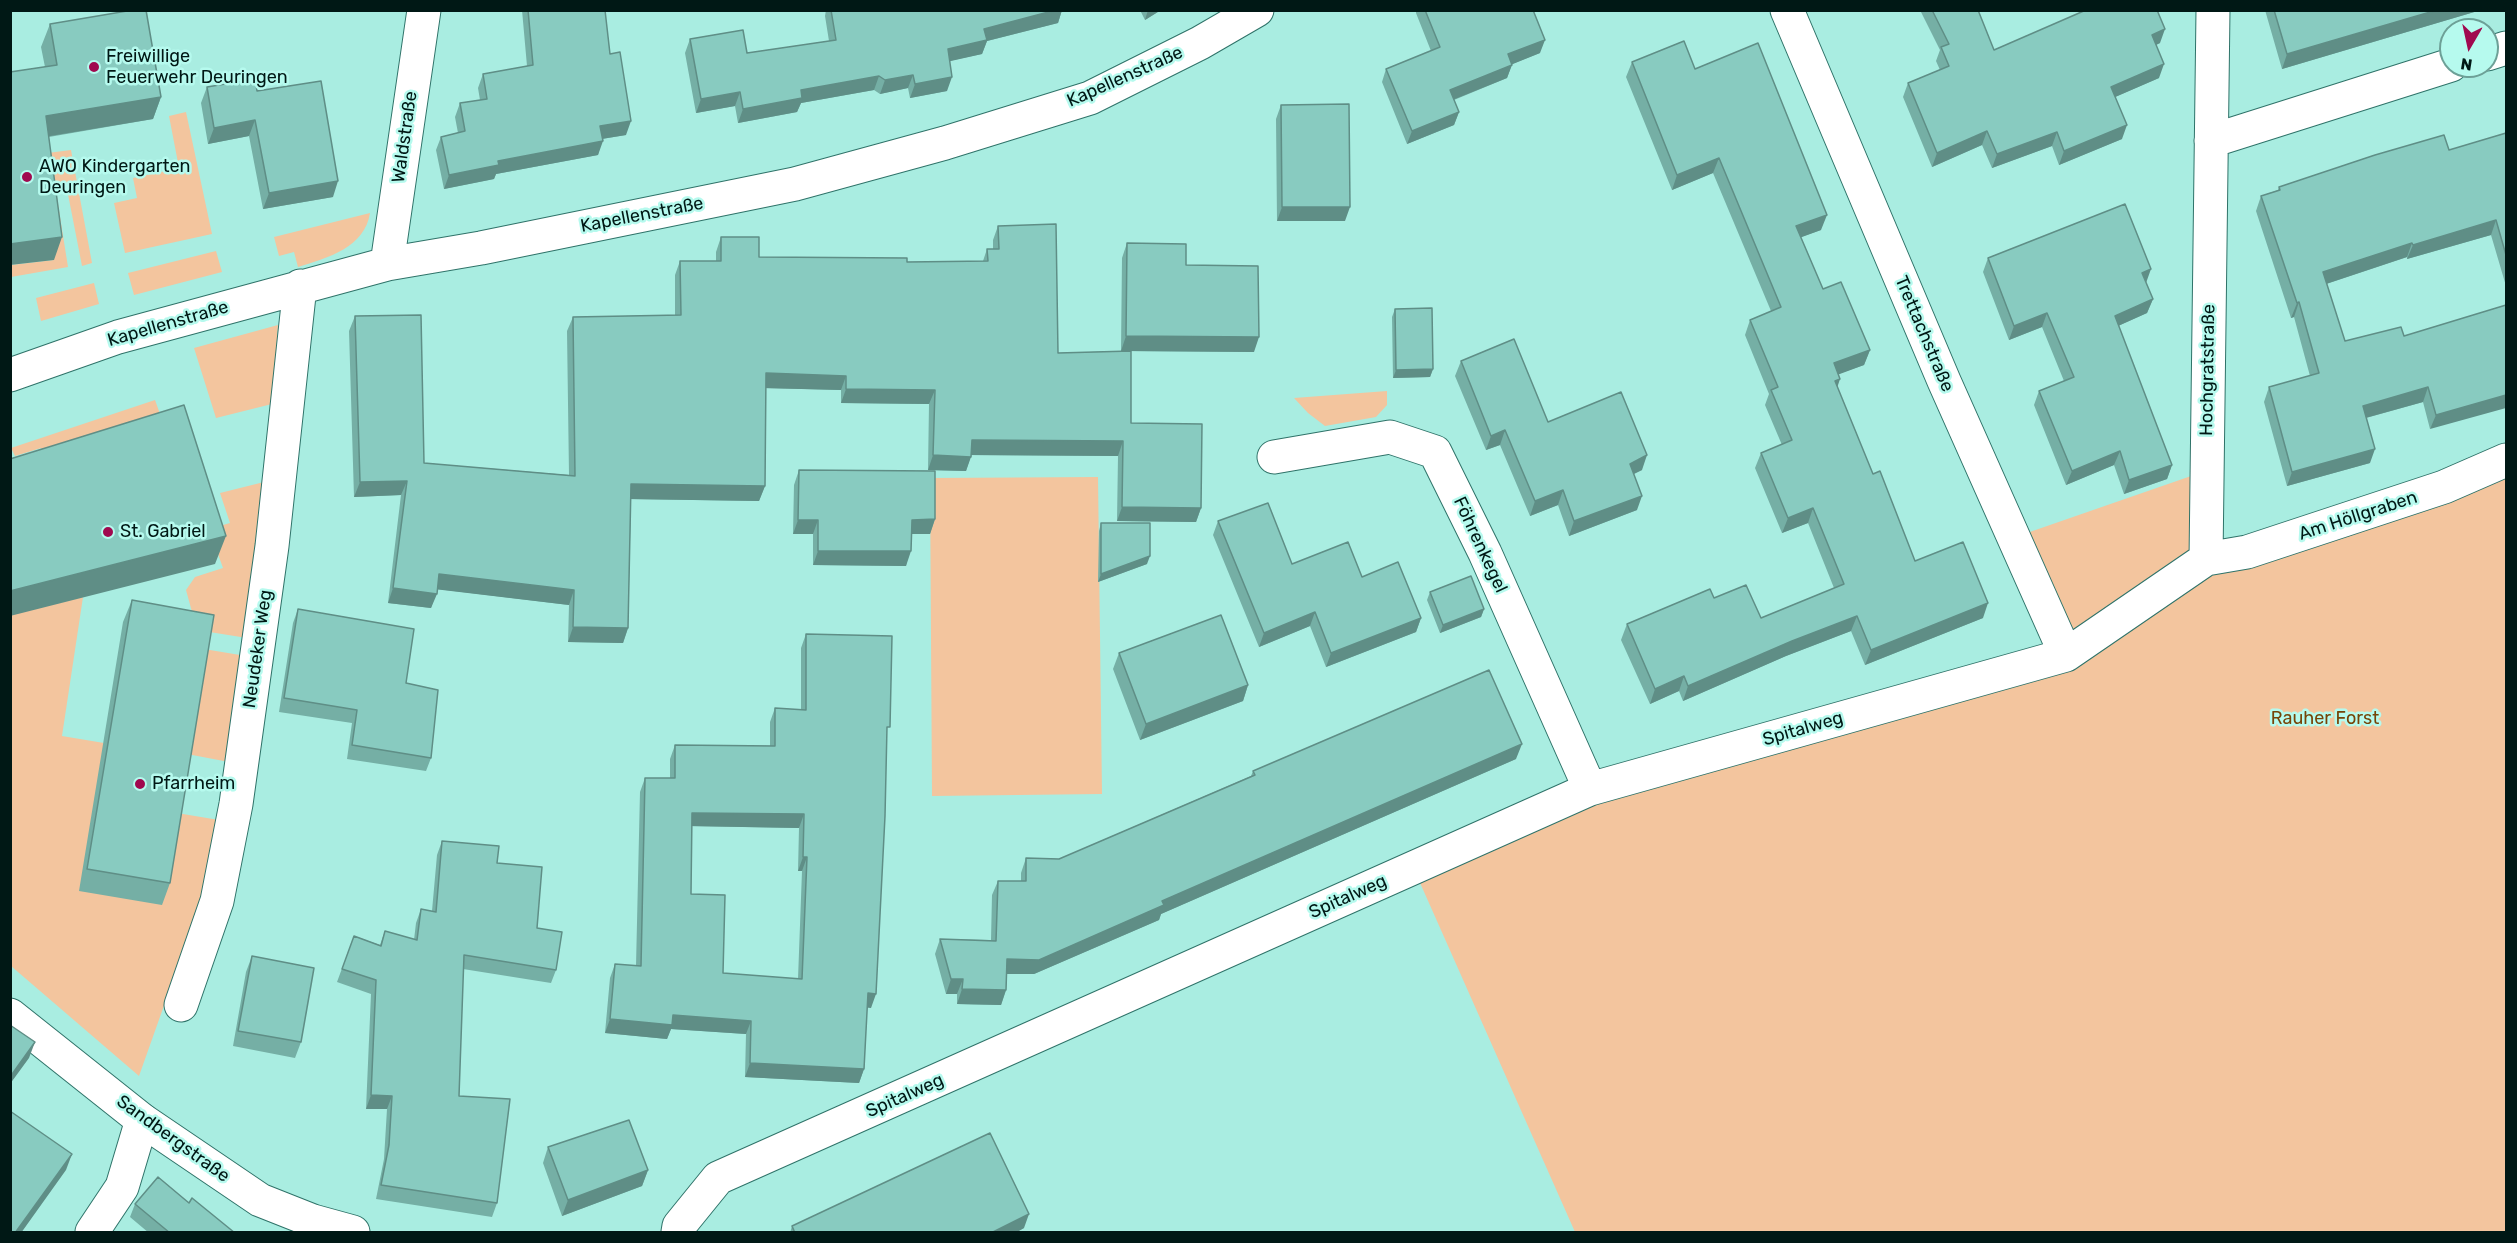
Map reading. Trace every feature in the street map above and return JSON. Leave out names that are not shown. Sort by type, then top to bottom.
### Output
[{"type":"street","name":"Waldstraße","points":[[387,264],[424,10]]},
{"type":"street","name":"Kapellenstraße","points":[[10,375],[118,337],[387,264],[481,248],[795,184],[945,143],[1090,98],[1200,43],[1257,10]]},
{"type":"street","name":"Trettachstraße","points":[[1787,10],[1944,381],[2066,655]]},
{"type":"street","name":"Hochgratstraße","points":[[2206,558],[2213,10]]},
{"type":"street","points":[[2211,141],[2439,69]]},
{"type":"street","name":"Neudeker Weg","points":[[181,1005],[217,901],[236,804],[272,546],[300,286]]},
{"type":"street","name":"Föhrenkegel","points":[[1274,457],[1390,437],[1435,452],[1485,552],[1590,789]]},
{"type":"street","name":"Am Höllgraben","points":[[2206,558],[2247,552],[2444,487],[2506,460]]},
{"type":"street","points":[[2066,655],[2206,558]]},
{"type":"street","name":"Spitalweg","points":[[678,1233],[679,1226],[718,1178],[1590,789],[2066,655]]},
{"type":"street","name":"Sandbergstraße","points":[[10,1015],[142,1120],[260,1200],[313,1221],[353,1233]]},
{"type":"street","points":[[92,1233],[122,1187],[142,1120]]},
{"type":"green space","points":[[186,112],[212,234],[125,253],[114,203],[137,198],[133,178],[179,168],[169,116]]},
{"type":"green space","points":[[71,150],[92,263],[82,266],[66,184],[45,187],[40,154]]},
{"type":"green space","points":[[57,198],[68,267],[11,277],[11,265],[54,260],[47,200]]},
{"type":"green space","points":[[370,213],[361,235],[353,243],[333,255],[298,267],[294,252],[279,256],[274,237]]},
{"type":"green space","points":[[216,251],[222,272],[134,295],[128,273]]},
{"type":"green space","points":[[94,283],[99,304],[41,321],[36,298]]},
{"type":"green space","points":[[278,325],[272,404],[216,418],[194,348]]},
{"type":"green space","points":[[1387,391],[1387,405],[1376,417],[1325,426],[1294,398]]},
{"type":"green space","points":[[155,400],[164,425],[46,463],[41,448],[15,456],[11,448]]},
{"type":"green space","name":"Rauher Forst","points":[[2506,460],[2506,1232],[1575,1232],[1413,867],[1590,789],[2066,655],[2206,559]]},
{"type":"green space","points":[[2194,475],[2195,551],[2071,638],[2024,534]]},
{"type":"green space","points":[[1098,477],[1102,794],[932,796],[930,478]]},
{"type":"green space","points":[[264,482],[247,638],[197,630],[186,590],[195,577],[223,568],[209,529],[230,523],[220,493]]},
{"type":"green space","points":[[83,597],[62,736],[104,743],[177,813],[219,820],[205,890],[139,1076],[11,966],[11,615]]},
{"type":"green space","points":[[204,649],[246,656],[229,762],[187,754]]},
{"type":"building","points":[[133,10],[146,10],[161,97],[46,116],[62,237],[10,244],[10,72],[57,65],[50,24]]},
{"type":"building","points":[[528,10],[605,10],[610,54],[620,52],[631,121],[600,126],[603,141],[498,161],[499,165],[449,175],[441,137],[465,131],[460,103],[487,99],[483,74],[533,65]]},
{"type":"building","points":[[831,10],[1056,10],[984,29],[987,40],[948,49],[952,77],[915,84],[913,75],[885,80],[879,76],[801,90],[802,98],[743,109],[740,92],[701,99],[690,39],[743,30],[747,53],[836,40]]},
{"type":"building","points":[[1425,10],[1533,10],[1545,40],[1508,54],[1512,65],[1450,90],[1459,112],[1412,131],[1386,69],[1440,47]]},
{"type":"building","points":[[1932,10],[1978,10],[1994,50],[2086,10],[2157,10],[2165,29],[2152,35],[2164,64],[2111,87],[2127,125],[2064,151],[2057,132],[1997,154],[1987,131],[1937,153],[1908,83],[1949,66],[1941,47],[1949,44]]},
{"type":"building","points":[[2274,10],[2437,10],[2287,54]]},
{"type":"building","points":[[1684,41],[1695,69],[1758,43],[1827,215],[1796,226],[1823,289],[1841,282],[1870,350],[1834,363],[1840,379],[1835,381],[1873,474],[1880,471],[1915,561],[1963,542],[1988,603],[1871,650],[1857,616],[1688,686],[1684,676],[1655,689],[1627,624],[1710,589],[1714,598],[1746,585],[1761,618],[1844,584],[1813,508],[1788,518],[1761,453],[1792,440],[1771,390],[1778,387],[1750,320],[1781,307],[1719,158],[1677,175],[1632,62]]},
{"type":"building","points":[[255,79],[257,91],[321,81],[338,181],[269,193],[255,120],[214,128],[207,87]]},
{"type":"building","points":[[1349,104],[1350,207],[1282,207],[1281,105]]},
{"type":"building","points":[[2506,133],[2506,255],[2496,220],[2413,245],[2412,243],[2323,272],[2345,341],[2401,327],[2404,336],[2506,305],[2506,395],[2436,415],[2428,387],[2363,406],[2375,449],[2292,472],[2269,387],[2319,373],[2299,302],[2297,303],[2261,196],[2280,190],[2279,187],[2375,155],[2444,135],[2449,150]]},
{"type":"building","points":[[2125,204],[2151,269],[2142,273],[2153,299],[2115,316],[2172,465],[2129,480],[2120,451],[2072,471],[2039,391],[2074,377],[2047,313],[2014,326],[1988,258]]},
{"type":"building","points":[[1056,224],[1058,353],[1131,351],[1131,423],[1202,424],[1201,508],[1122,507],[1123,441],[972,440],[971,457],[933,455],[935,390],[846,389],[846,376],[766,373],[765,486],[631,484],[628,628],[573,627],[574,590],[439,574],[437,594],[393,588],[407,481],[360,482],[355,316],[421,315],[424,463],[575,476],[573,317],[681,315],[680,261],[721,261],[721,237],[759,237],[759,257],[907,258],[907,262],[988,261],[987,249],[999,249],[998,226]]},
{"type":"building","points":[[1127,243],[1186,244],[1186,265],[1258,266],[1259,337],[1126,336]]},
{"type":"building","points":[[1432,308],[1433,369],[1396,370],[1395,309]]},
{"type":"building","points":[[1514,339],[1548,422],[1621,392],[1647,455],[1630,464],[1642,496],[1574,521],[1563,490],[1535,501],[1505,430],[1491,436],[1461,361]]},
{"type":"building","name":"St. Gabriel","points":[[184,405],[226,536],[10,591],[10,459]]},
{"type":"building","points":[[799,470],[935,471],[935,519],[912,520],[911,551],[818,551],[818,520],[798,520]]},
{"type":"building","points":[[1268,503],[1292,564],[1348,542],[1362,577],[1398,562],[1421,618],[1331,653],[1315,612],[1264,633],[1218,521]]},
{"type":"building","points":[[1101,523],[1150,523],[1150,556],[1101,574]]},
{"type":"building","points":[[1471,576],[1484,609],[1443,625],[1430,592]]},
{"type":"building","name":"Pfarrheim","points":[[132,600],[214,615],[170,883],[87,869]]},
{"type":"building","points":[[298,609],[414,629],[406,683],[438,690],[431,758],[352,745],[357,710],[284,698]]},
{"type":"building","points":[[1221,615],[1248,685],[1146,724],[1119,653]]},
{"type":"building","points":[[806,634],[892,636],[890,727],[887,727],[876,994],[868,993],[864,1069],[750,1063],[751,1021],[673,1015],[672,1025],[610,1019],[615,964],[641,966],[645,778],[675,778],[675,745],[775,746],[775,708],[806,710]],"holes":[[[692,813],[804,814],[803,857],[807,857],[802,979],[723,973],[725,895],[691,894]]]},
{"type":"building","points":[[1489,670],[1522,744],[1162,901],[1164,905],[1039,960],[1007,959],[1006,990],[962,989],[963,979],[951,979],[940,939],[996,941],[998,881],[1026,881],[1026,858],[1059,859],[1255,775],[1253,771]]},
{"type":"building","points":[[442,841],[499,846],[497,863],[542,867],[537,928],[562,932],[556,970],[464,955],[459,1096],[510,1099],[497,1203],[381,1185],[389,1145],[392,1096],[371,1095],[376,980],[342,969],[354,936],[381,946],[385,931],[417,940],[421,909],[436,912]]},
{"type":"building","points":[[252,956],[314,968],[301,1042],[238,1031]]},
{"type":"building","points":[[10,1025],[35,1042],[10,1077]]},
{"type":"building","points":[[10,1111],[72,1154],[15,1233],[10,1233]]},
{"type":"building","points":[[629,1120],[648,1170],[568,1200],[548,1147]]},
{"type":"building","points":[[990,1133],[1029,1214],[991,1233],[795,1233],[792,1226]]},
{"type":"building","points":[[158,1177],[189,1203],[192,1198],[235,1233],[170,1233],[135,1204]]},
{"type":"place","name":"Freiwillige Feuerwehr Deuringen","points":[[94,67]]},
{"type":"place","name":"AWO Kindergarten Deuringen","points":[[27,177]]},
{"type":"place","name":"St. Gabriel","points":[[108,532]]},
{"type":"place","name":"Pfarrheim","points":[[140,784]]}]
